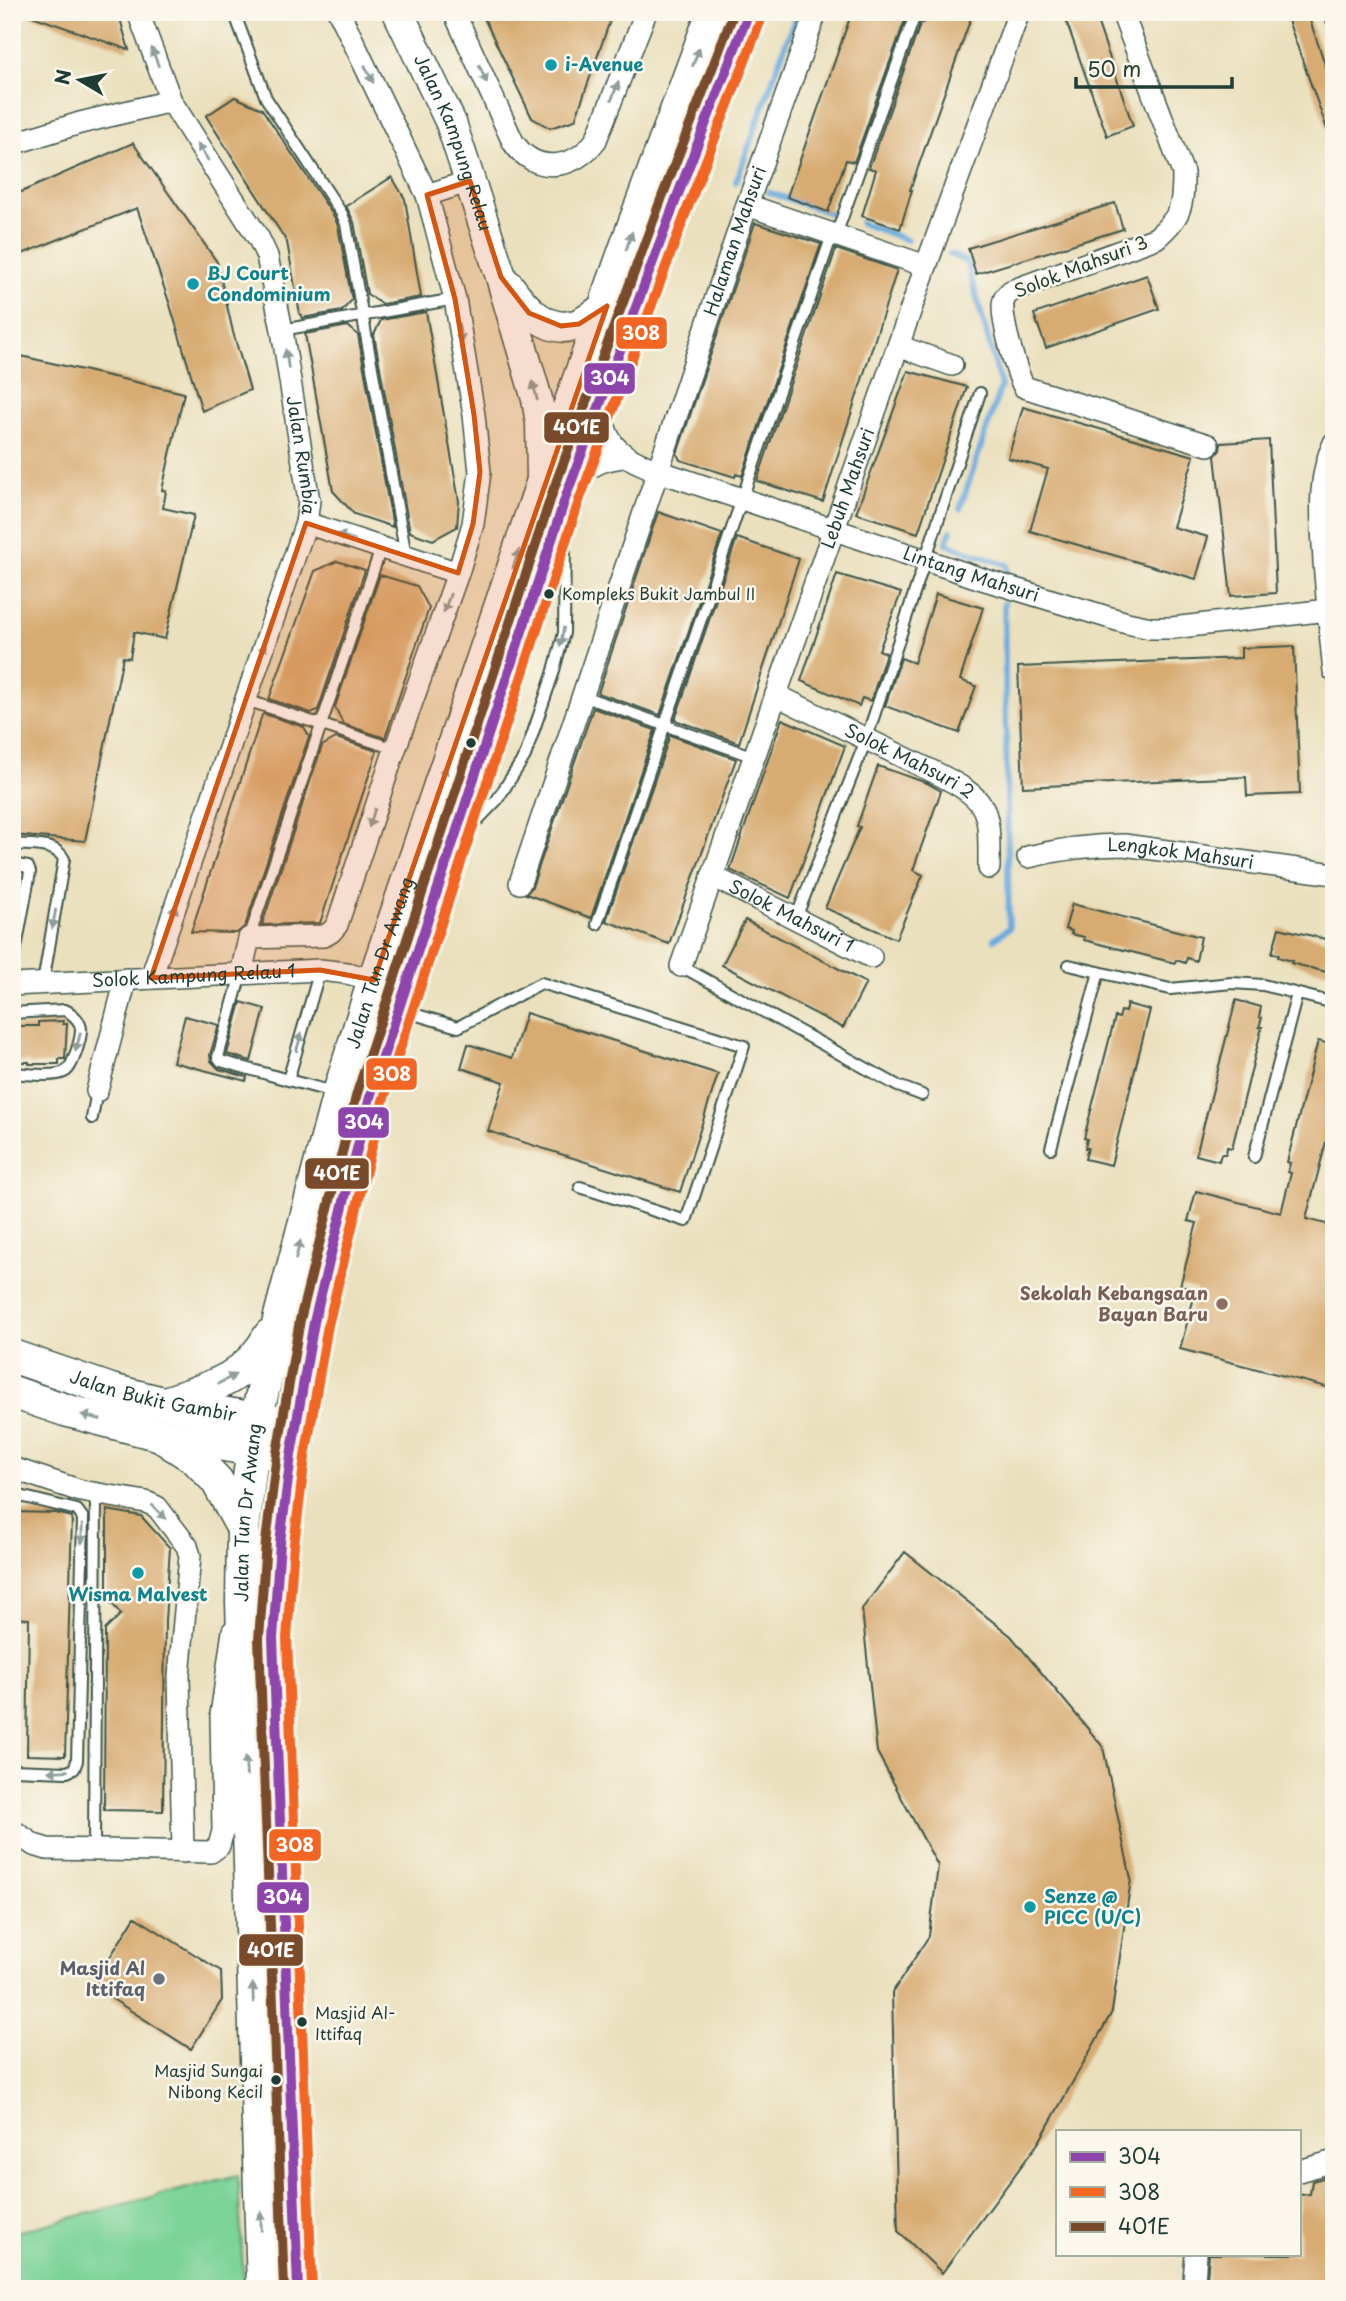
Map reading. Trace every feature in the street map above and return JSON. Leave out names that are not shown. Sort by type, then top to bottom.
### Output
[{"type":"main road","name":"Jalan Tun Dr Awang","points":[[298,2289],[273,1638],[280,1543],[293,1440],[314,1322],[370,1097],[448,856],[607,306],[633,227],[713,12]]},
{"type":"main road","name":"Jalan Tun Dr Awang","points":[[263,2289],[242,1602],[243,1529],[254,1435],[280,1316],[339,1093],[374,980],[554,489],[601,398],[749,12]]},
{"type":"main road","points":[[163,1403],[212,1387],[248,1366],[263,1348],[280,1316]]},
{"type":"main road","name":"Jalan Bukit Gambir","points":[[12,1356],[111,1390],[163,1403],[254,1435]]},
{"type":"main road","name":"Jalan Bukit Gambir","points":[[12,1392],[65,1410],[157,1434],[254,1435],[293,1440]]},
{"type":"main road","points":[[157,1434],[196,1459],[217,1481],[243,1529]]},
{"type":"street","name":"Jalan Rumbia","points":[[138,12],[171,101],[259,239],[267,256],[282,330],[309,500],[306,523],[151,978]]},
{"type":"street","points":[[241,974],[249,938],[324,936],[337,925],[395,749],[458,573],[473,524],[480,472],[474,415],[454,299],[427,195],[339,12]]},
{"type":"street","name":"Jalan Kampung Relau","points":[[398,12],[451,123],[470,181],[537,399],[554,489]]},
{"type":"street","points":[[454,12],[513,142],[531,161],[543,165],[573,160],[587,151],[596,140],[646,12]]},
{"type":"street","name":"Halaman Mahsuri","points":[[658,471],[747,205],[816,12]]},
{"type":"street","name":"Lebuh Mahsuri","points":[[681,965],[926,266],[1019,12]]},
{"type":"street","name":"Solok Mahsuri 3","points":[[1122,12],[1183,173],[1183,200],[1173,224],[1156,239],[1011,291],[1003,300],[1002,312],[1018,376],[1024,387],[1208,445]]},
{"type":"street","points":[[12,144],[171,101]]},
{"type":"street","points":[[427,195],[470,181]]},
{"type":"street","points":[[747,205],[926,266]]},
{"type":"street","name":"Jalan Kampung Relau","points":[[501,276],[529,313],[543,321],[561,326],[579,324],[607,306]]},
{"type":"street","points":[[898,346],[952,365]]},
{"type":"street","points":[[601,398],[602,424],[611,442],[624,457]]},
{"type":"street","points":[[1334,443],[1323,481],[1322,505],[1334,671]]},
{"type":"street","points":[[554,489],[593,465],[607,459],[624,457]]},
{"type":"street","name":"Lintang Mahsuri","points":[[624,457],[658,471],[924,560],[1151,628],[1172,628],[1331,609]]},
{"type":"street","points":[[520,883],[658,471]]},
{"type":"street","points":[[306,523],[458,573]]},
{"type":"street","name":"Solok Mahsuri 2","points":[[776,695],[948,778],[973,794],[984,809],[989,824],[989,868]]},
{"type":"street","name":"Lengkok Mahsuri","points":[[1028,858],[1082,846],[1124,845],[1334,874]]},
{"type":"street","name":"Solok Mahsuri 1","points":[[712,876],[872,957]]},
{"type":"street","name":"Solok Kampung Relau 1","points":[[12,985],[320,970],[374,980]]},
{"type":"street","points":[[97,1091],[127,979]]},
{"type":"street","points":[[12,1468],[96,1494],[146,1502],[157,1507],[187,1546],[190,1556],[179,1676],[183,1852]]},
{"type":"street","points":[[12,1830],[34,1845],[47,1849],[211,1852],[219,1846],[223,1831],[220,1715],[231,1636],[242,1602]]},
{"type":"street","points":[[1300,2171],[1334,2161]]},
{"type":"street","points":[[1196,2256],[1194,2281],[1199,2289]]},
{"type":"lane","points":[[234,12],[266,98],[342,214],[406,556]]},
{"type":"lane","points":[[597,924],[834,235],[916,12]]},
{"type":"lane","points":[[1329,12],[1334,25]]},
{"type":"lane","points":[[282,330],[454,299]]},
{"type":"lane","points":[[796,918],[866,740],[980,393]]},
{"type":"lane","points":[[448,856],[472,825],[497,800],[519,768],[553,674],[564,634],[554,489]]},
{"type":"lane","points":[[249,938],[381,548]]},
{"type":"lane","points":[[583,696],[754,757]]},
{"type":"lane","points":[[246,700],[395,749]]},
{"type":"lane","points":[[12,844],[48,847],[61,854],[64,859],[43,984]]},
{"type":"lane","points":[[12,864],[28,867],[30,872],[16,948],[12,955]]},
{"type":"lane","points":[[681,965],[898,1086],[922,1095]]},
{"type":"lane","points":[[1069,965],[1170,989],[1232,984],[1263,985],[1334,1003]]},
{"type":"lane","points":[[288,1080],[320,970]]},
{"type":"lane","points":[[1051,1148],[1098,972]]},
{"type":"lane","points":[[241,974],[218,1057],[221,1061],[339,1093]]},
{"type":"lane","points":[[398,1009],[458,1027],[541,983],[744,1046],[686,1221],[580,1187]]},
{"type":"lane","points":[[1254,1157],[1297,994]]},
{"type":"lane","points":[[12,1013],[65,1010],[80,1024],[81,1030],[72,1065],[67,1070],[59,1074],[12,1073]]},
{"type":"lane","points":[[92,1118],[97,1091]]},
{"type":"lane","points":[[12,1494],[78,1510],[83,1518],[78,1760],[74,1769],[68,1772],[12,1770]]},
{"type":"lane","points":[[94,1851],[96,1494]]},
{"type":"highlighted area","points":[[470,181],[501,277],[529,313],[561,326],[579,324],[607,306],[374,980],[320,970],[151,978],[306,523],[458,573],[473,524],[480,472],[474,415],[455,299],[427,195]]},
{"type":"green space","points":[[238,2175],[244,2289],[12,2289],[12,2233]]},
{"type":"building","points":[[30,12],[118,12],[129,50],[29,15]]},
{"type":"building","name":"i-Avenue","points":[[481,12],[613,12],[575,120],[550,128],[532,118]]},
{"type":"building","points":[[852,12],[894,12],[906,17],[854,162],[846,160],[828,212],[787,197]]},
{"type":"building","points":[[927,12],[973,12],[910,190],[900,229],[862,216],[876,170],[869,168],[921,22],[923,23]]},
{"type":"building","points":[[1063,12],[1094,12],[1133,126],[1107,136]]},
{"type":"building","points":[[1285,12],[1307,12],[1326,67],[1328,66],[1334,82],[1334,140],[1331,140]]},
{"type":"building","points":[[235,97],[262,109],[335,218],[352,300],[342,311],[302,318],[300,315],[287,242],[206,116]]},
{"type":"building","name":"BJ Court Condominium","points":[[133,143],[217,262],[250,390],[202,411],[137,208],[12,258],[12,196]]},
{"type":"building","points":[[392,177],[405,199],[421,297],[382,304],[367,294],[354,222],[346,206]]},
{"type":"building","points":[[1115,203],[1123,229],[976,274],[968,248]]},
{"type":"building","points":[[755,223],[821,244],[742,476],[736,474],[735,477],[680,460],[677,454]]},
{"type":"building","points":[[836,249],[897,270],[823,502],[757,481]]},
{"type":"building","points":[[1147,275],[1159,309],[1046,348],[1034,314]]},
{"type":"building","points":[[426,312],[459,501],[457,527],[433,540],[410,532],[374,335],[381,320]]},
{"type":"building","points":[[348,326],[358,335],[393,527],[354,514],[333,491],[305,334]]},
{"type":"building","points":[[12,354],[184,393],[162,490],[166,491],[163,508],[194,515],[165,639],[134,632],[130,658],[123,657],[85,841],[12,835]]},
{"type":"building","points":[[908,371],[967,387],[918,533],[856,513]]},
{"type":"building","points":[[1023,407],[1194,456],[1173,527],[1208,537],[1196,579],[1030,531],[1048,469],[1008,458]]},
{"type":"building","points":[[1269,440],[1276,593],[1231,596],[1215,456],[1221,443]]},
{"type":"building","points":[[658,512],[722,534],[660,715],[598,693]]},
{"type":"building","points":[[737,538],[799,559],[739,743],[675,720]]},
{"type":"building","points":[[337,561],[365,570],[318,710],[311,713],[269,699],[315,571]]},
{"type":"building","points":[[837,574],[901,593],[879,650],[886,653],[871,701],[862,698],[859,706],[801,681]]},
{"type":"building","points":[[380,575],[417,586],[429,608],[385,738],[343,724],[335,707]]},
{"type":"building","points":[[936,594],[983,608],[960,680],[976,686],[959,733],[885,706],[901,658],[914,663]]},
{"type":"building","points":[[1294,646],[1300,794],[1247,796],[1246,777],[1023,787],[1018,667],[1241,658],[1241,648]]},
{"type":"building","points":[[593,708],[655,730],[591,918],[526,894],[532,887]]},
{"type":"building","points":[[262,715],[304,727],[309,736],[245,926],[237,933],[191,932]]},
{"type":"building","points":[[782,719],[845,746],[790,898],[730,870]]},
{"type":"building","points":[[670,735],[736,759],[669,944],[606,921]]},
{"type":"building","points":[[336,738],[377,751],[320,923],[262,925],[322,746]]},
{"type":"building","points":[[878,766],[927,783],[941,791],[913,870],[923,875],[896,939],[825,908],[860,827],[857,826]]},
{"type":"building","points":[[1072,904],[1201,937],[1196,961],[1187,958],[1185,963],[1176,960],[1175,963],[1084,940],[1084,937],[1071,934],[1072,931],[1065,929]]},
{"type":"building","points":[[745,920],[866,983],[843,1028],[722,965]]},
{"type":"building","points":[[1279,928],[1334,941],[1334,974],[1291,963],[1292,961],[1278,957],[1279,954],[1272,953]]},
{"type":"building","points":[[1236,1000],[1261,1007],[1259,1027],[1262,1027],[1232,1148],[1227,1147],[1226,1154],[1221,1154],[1219,1161],[1196,1155]]},
{"type":"building","points":[[241,1002],[265,1009],[251,1061],[227,1054]]},
{"type":"building","points":[[1127,1004],[1150,1010],[1111,1165],[1085,1159],[1088,1148],[1085,1148],[1087,1139],[1084,1138],[1115,1017],[1119,1018],[1121,1011],[1125,1012]]},
{"type":"building","points":[[526,1013],[718,1074],[680,1192],[488,1131],[504,1082],[461,1068],[468,1044],[512,1058]]},
{"type":"building","points":[[185,1016],[219,1025],[210,1055],[211,1061],[219,1069],[247,1077],[246,1081],[173,1062]]},
{"type":"building","points":[[63,1021],[63,1024],[67,1024],[65,1059],[59,1059],[59,1064],[12,1062],[12,1026],[38,1026],[38,1022]]},
{"type":"building","points":[[1318,1041],[1334,1045],[1334,1111],[1306,1219],[1334,1226],[1334,1389],[1180,1349],[1196,1290],[1180,1286],[1197,1223],[1188,1221],[1196,1191],[1281,1213],[1291,1173],[1288,1172],[1290,1163],[1287,1162]]},
{"type":"building","points":[[107,1510],[141,1516],[170,1548],[165,1620],[163,1811],[104,1810],[105,1630],[121,1614],[107,1598]]},
{"type":"building","points":[[12,1512],[56,1513],[72,1517],[65,1756],[27,1755],[29,1619],[12,1618]]},
{"type":"building","name":"Senze @ PICC (U/C)","points":[[905,1552],[1011,1636],[1103,1747],[1131,1879],[1112,2012],[1039,2142],[942,2273],[898,2231],[892,1993],[929,1936],[938,1866],[877,1752],[862,1609]]},
{"type":"building","name":"Masjid Al Ittifaq","points":[[135,1917],[221,1971],[222,2000],[191,2049],[92,1986]]},
{"type":"building","points":[[1334,2175],[1334,2289],[1212,2289],[1207,2278],[1209,2256],[1300,2256],[1300,2195],[1310,2194],[1312,2181]]},
{"type":"waterway","points":[[736,182],[797,12]]},
{"type":"waterway","points":[[768,192],[833,214]]},
{"type":"waterway","points":[[861,223],[907,240]]},
{"type":"waterway","points":[[950,254],[967,262],[1001,386],[960,509]]},
{"type":"waterway","points":[[951,531],[946,544],[1007,565],[1007,570]]},
{"type":"waterway","points":[[994,939],[1009,928],[1004,603]]},
{"type":"transit line","name":"401E","points":[[284,2289],[259,1639],[266,1542],[277,1453],[300,1320],[357,1093],[553,491],[734,12]]},
{"type":"transit line","name":"304","points":[[298,2289],[273,1638],[280,1543],[291,1455],[314,1322],[370,1097],[566,496],[749,12]]},
{"type":"transit line","name":"308","points":[[312,2288],[287,1638],[294,1544],[305,1457],[328,1325],[383,1101],[579,501],[762,17]]},
{"type":"place","name":"i-Avenue","points":[[551,65]]},
{"type":"place","name":"BJ Court Condominium","points":[[193,284]]},
{"type":"place","name":"Kompleks Bukit Jambul II","points":[[549,594]]},
{"type":"place","name":"Sekolah Kebangsaan Bayan Baru","points":[[1222,1304]]},
{"type":"place","name":"Wisma Malvest","points":[[138,1573]]},
{"type":"place","name":"Senze @ PICC (U/C)","points":[[1030,1907]]},
{"type":"place","name":"Masjid Al Ittifaq","points":[[159,1979]]},
{"type":"place","name":"Masjid Al- Ittifaq","points":[[302,2022]]},
{"type":"place","name":"Masjid Sungai Nibong Kecil","points":[[276,2080]]}]
